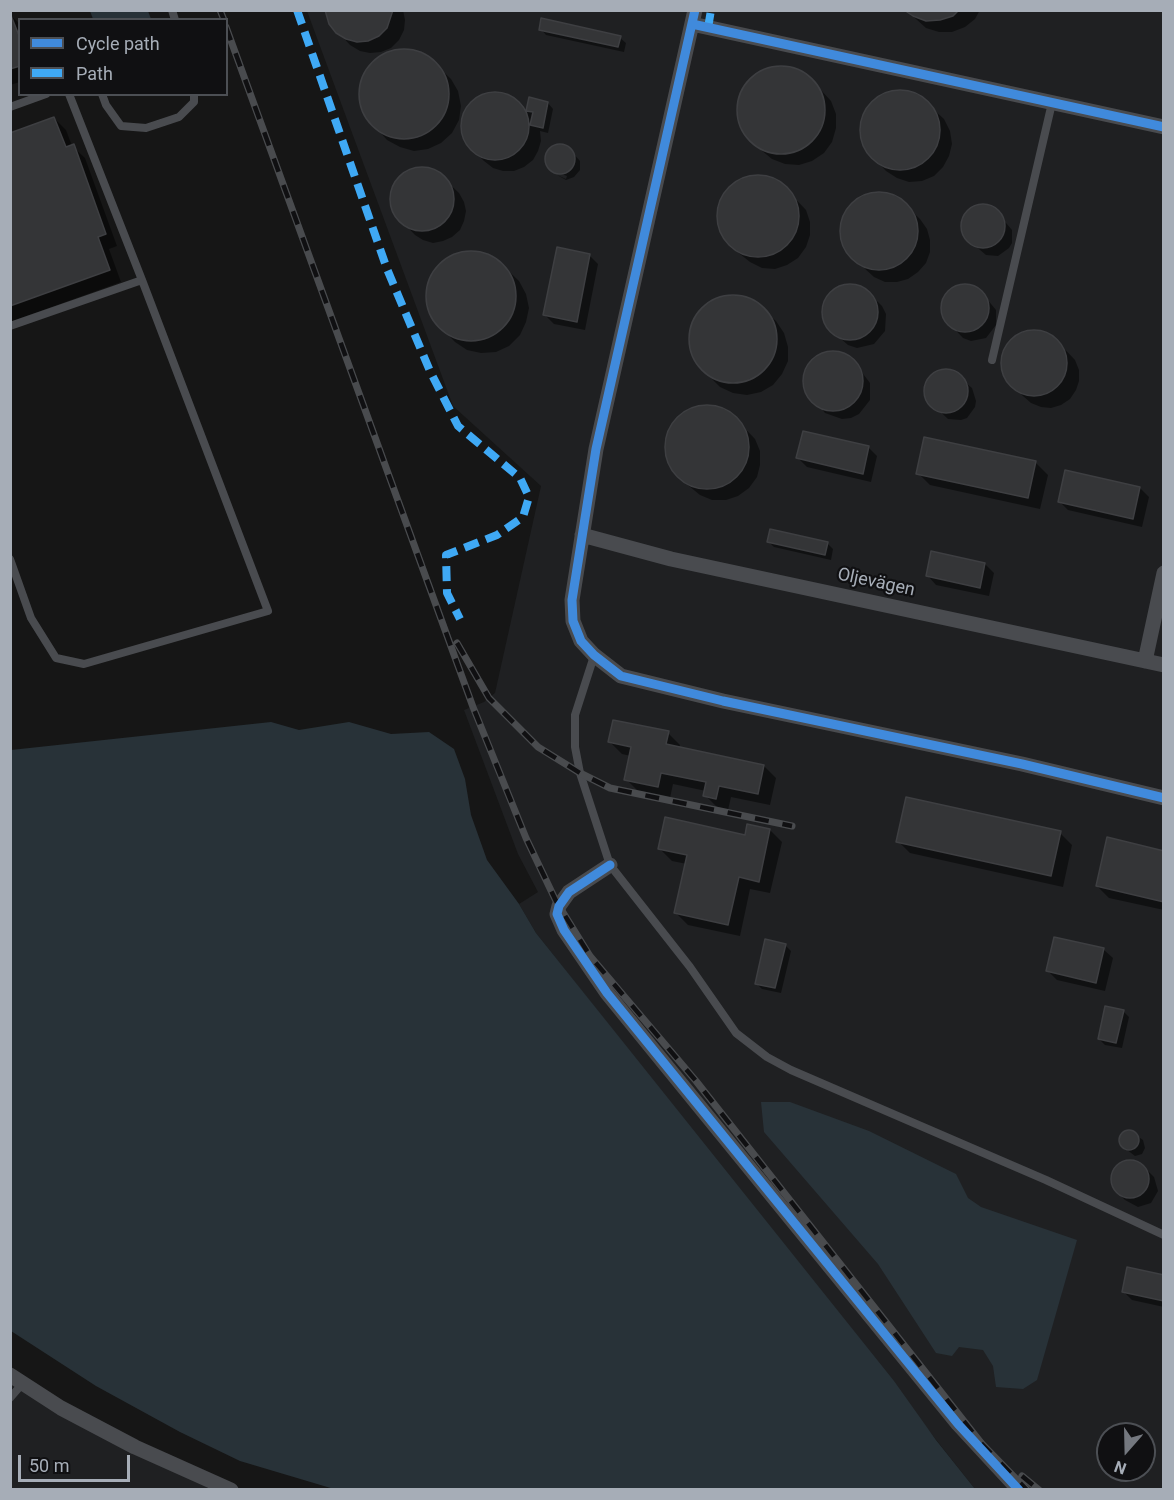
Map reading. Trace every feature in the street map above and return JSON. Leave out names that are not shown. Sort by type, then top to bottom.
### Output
[{"type":"street","points":[[1164,127],[1052,103],[693,17],[596,448],[572,600],[573,621],[581,641],[594,655],[621,676],[723,701],[1022,764],[1164,798]]},
{"type":"street","name":"Oljevägen","points":[[582,535],[671,559],[1164,665]]},
{"type":"street","points":[[1145,661],[1164,573]]},
{"type":"street","points":[[610,865],[569,892],[559,906],[558,914],[564,930],[607,993],[958,1424],[1019,1490]]},
{"type":"street","points":[[16,1379],[61,1408],[135,1447],[231,1490]]},
{"type":"lane","points":[[10,107],[40,96]]},
{"type":"lane","points":[[10,559],[30,618],[56,658],[84,664],[268,611],[70,96]]},
{"type":"lane","points":[[103,96],[106,105],[121,126],[146,128],[179,117],[194,102],[194,96]]},
{"type":"lane","points":[[992,360],[1052,103]]},
{"type":"lane","points":[[10,326],[142,280]]},
{"type":"lane","points":[[594,655],[575,715],[575,747],[580,773],[610,865],[690,967],[736,1033],[791,1070],[1046,1180],[1164,1235]]},
{"type":"lane","points":[[10,1398],[16,1379]]},
{"type":"shaded area","points":[[90,11],[148,11],[151,18],[93,18]]},
{"type":"shaded area","points":[[307,11],[1163,11],[1163,1489],[975,1489],[536,933],[519,904],[538,892],[518,854],[464,710],[484,702],[495,693],[541,486],[453,406]]},
{"type":"shaded area","points":[[271,722],[299,730],[349,722],[391,734],[429,732],[454,749],[465,779],[471,815],[487,860],[519,904],[536,933],[894,1381],[936,1440],[975,1489],[334,1489],[240,1461],[180,1432],[96,1386],[11,1331],[11,750]]},
{"type":"shaded area","points":[[761,1102],[790,1102],[869,1131],[956,1174],[968,1198],[981,1207],[1077,1240],[1037,1380],[1023,1389],[996,1387],[993,1366],[983,1350],[959,1347],[952,1356],[936,1353],[878,1264],[764,1132]]},
{"type":"shaded area","points":[[10,1375],[231,1489],[11,1489]]},
{"type":"building","points":[[325,10],[393,10],[387,28],[379,36],[368,41],[357,42],[336,33],[329,24]]},
{"type":"building","points":[[904,10],[959,10],[953,16],[926,21]]},
{"type":"building","points":[[10,13],[18,33],[18,67],[10,69]]},
{"type":"building","points":[[541,18],[621,36],[618,47],[539,30]]},
{"type":"building","points":[[395,49],[413,49],[429,56],[442,69],[449,85],[449,103],[442,119],[429,132],[413,139],[395,139],[379,132],[366,119],[359,103],[359,85],[366,69],[379,56]]},
{"type":"building","points":[[781,66],[798,69],[812,79],[822,93],[825,110],[822,127],[812,141],[798,151],[781,154],[764,151],[750,141],[740,127],[737,110],[740,93],[750,79],[764,69]]},
{"type":"building","points":[[900,90],[915,93],[928,102],[937,115],[940,130],[937,145],[928,158],[915,167],[900,170],[885,167],[872,158],[863,145],[860,130],[863,115],[872,102],[885,93]]},
{"type":"building","points":[[502,92],[514,98],[523,107],[529,119],[527,139],[519,150],[502,160],[488,160],[471,150],[463,139],[461,119],[471,102],[482,94]]},
{"type":"building","points":[[529,97],[548,102],[543,128],[530,125],[533,112],[526,111]]},
{"type":"building","points":[[54,117],[66,147],[74,144],[106,234],[98,237],[110,270],[10,306],[10,133]]},
{"type":"building","points":[[560,144],[571,148],[575,159],[571,170],[560,174],[549,170],[545,159],[549,148]]},
{"type":"building","points":[[422,167],[440,172],[445,176],[449,181],[454,199],[449,217],[445,222],[440,226],[422,231],[404,226],[399,222],[395,217],[390,199],[395,181],[399,176],[404,172]]},
{"type":"building","points":[[758,175],[774,178],[787,187],[796,200],[799,216],[796,232],[787,245],[774,254],[758,257],[742,254],[729,245],[720,232],[717,216],[720,200],[729,187],[742,178]]},
{"type":"building","points":[[879,192],[894,195],[907,203],[915,216],[918,231],[915,246],[907,259],[894,267],[879,270],[864,267],[851,259],[843,246],[840,231],[843,216],[851,203],[864,195]]},
{"type":"building","points":[[983,204],[999,210],[1005,226],[999,242],[983,248],[967,242],[961,226],[967,210]]},
{"type":"building","points":[[557,247],[590,254],[577,322],[543,315]]},
{"type":"building","points":[[462,251],[480,251],[496,258],[509,271],[516,287],[516,305],[509,321],[496,334],[480,341],[462,341],[446,334],[433,321],[426,305],[426,287],[433,271],[446,258]]},
{"type":"building","points":[[850,284],[861,286],[870,292],[876,301],[878,312],[876,323],[870,332],[861,338],[850,340],[839,338],[830,332],[824,323],[822,312],[824,301],[830,292],[839,286]]},
{"type":"building","points":[[960,284],[970,284],[985,294],[989,308],[988,317],[979,328],[970,332],[960,332],[945,322],[941,313],[941,303],[951,288]]},
{"type":"building","points":[[733,295],[758,302],[770,314],[777,339],[770,364],[758,376],[733,383],[708,376],[696,364],[689,339],[696,314],[708,302]]},
{"type":"building","points":[[1034,330],[1047,332],[1057,340],[1065,350],[1067,363],[1065,376],[1057,386],[1047,394],[1034,396],[1021,394],[1011,386],[1003,376],[1001,363],[1003,350],[1011,340],[1021,332]]},
{"type":"building","points":[[833,351],[854,360],[863,381],[854,402],[833,411],[812,402],[803,381],[812,360]]},
{"type":"building","points":[[946,369],[961,376],[968,391],[961,406],[946,413],[931,406],[924,391],[931,376]]},
{"type":"building","points":[[707,405],[730,412],[742,424],[749,447],[742,470],[730,482],[707,489],[684,482],[672,470],[665,447],[672,424],[684,412]]},
{"type":"building","points":[[803,431],[869,446],[863,474],[796,458]]},
{"type":"building","points":[[924,437],[1036,461],[1028,498],[916,474]]},
{"type":"building","points":[[1065,470],[1140,487],[1133,519],[1058,502]]},
{"type":"building","points":[[770,529],[828,542],[825,555],[767,542]]},
{"type":"building","points":[[931,551],[985,563],[980,588],[926,576]]},
{"type":"building","points":[[613,720],[669,731],[666,744],[764,765],[758,794],[719,786],[716,799],[703,796],[706,782],[661,773],[658,787],[624,780],[631,747],[608,742]]},
{"type":"building","points":[[906,797],[1061,831],[1051,876],[896,842]]},
{"type":"building","points":[[665,817],[745,835],[747,824],[770,829],[759,882],[739,877],[728,925],[674,913],[687,855],[658,849]]},
{"type":"building","points":[[1107,837],[1164,851],[1164,902],[1096,886]]},
{"type":"building","points":[[1054,937],[1104,948],[1096,983],[1046,971]]},
{"type":"building","points":[[765,939],[786,944],[775,988],[755,984]]},
{"type":"building","points":[[1105,1006],[1124,1010],[1116,1043],[1098,1039]]},
{"type":"building","points":[[1125,1130],[1133,1130],[1139,1136],[1139,1144],[1133,1150],[1125,1150],[1119,1144],[1119,1136]]},
{"type":"building","points":[[1130,1160],[1143,1166],[1149,1179],[1143,1192],[1130,1198],[1117,1192],[1111,1179],[1117,1166]]},
{"type":"building","points":[[1127,1267],[1164,1275],[1164,1301],[1122,1292]]},
{"type":"railway","points":[[220,10],[223,18]]},
{"type":"railway","points":[[228,33],[473,707],[526,838],[556,901],[590,956],[696,1081],[982,1444],[1027,1490]]},
{"type":"railway","points":[[457,643],[489,698],[538,747],[580,773],[610,788],[792,826]]},
{"type":"railway","points":[[1022,1476],[1039,1490]]},
{"type":"marked path","points":[[297,10],[387,269],[430,371],[458,426],[520,478],[529,497],[523,517],[497,535],[446,555],[447,593],[460,619]]},
{"type":"marked path","points":[[708,28],[711,10]]},
{"type":"cycle path","points":[[695,10],[596,449],[572,600],[573,621],[581,641],[594,655],[621,676],[723,701],[1022,764],[1164,798]]},
{"type":"cycle path","points":[[692,24],[1164,127]]},
{"type":"cycle path","points":[[610,865],[569,892],[559,906],[557,914],[564,930],[607,993],[958,1424],[1019,1490]]}]
